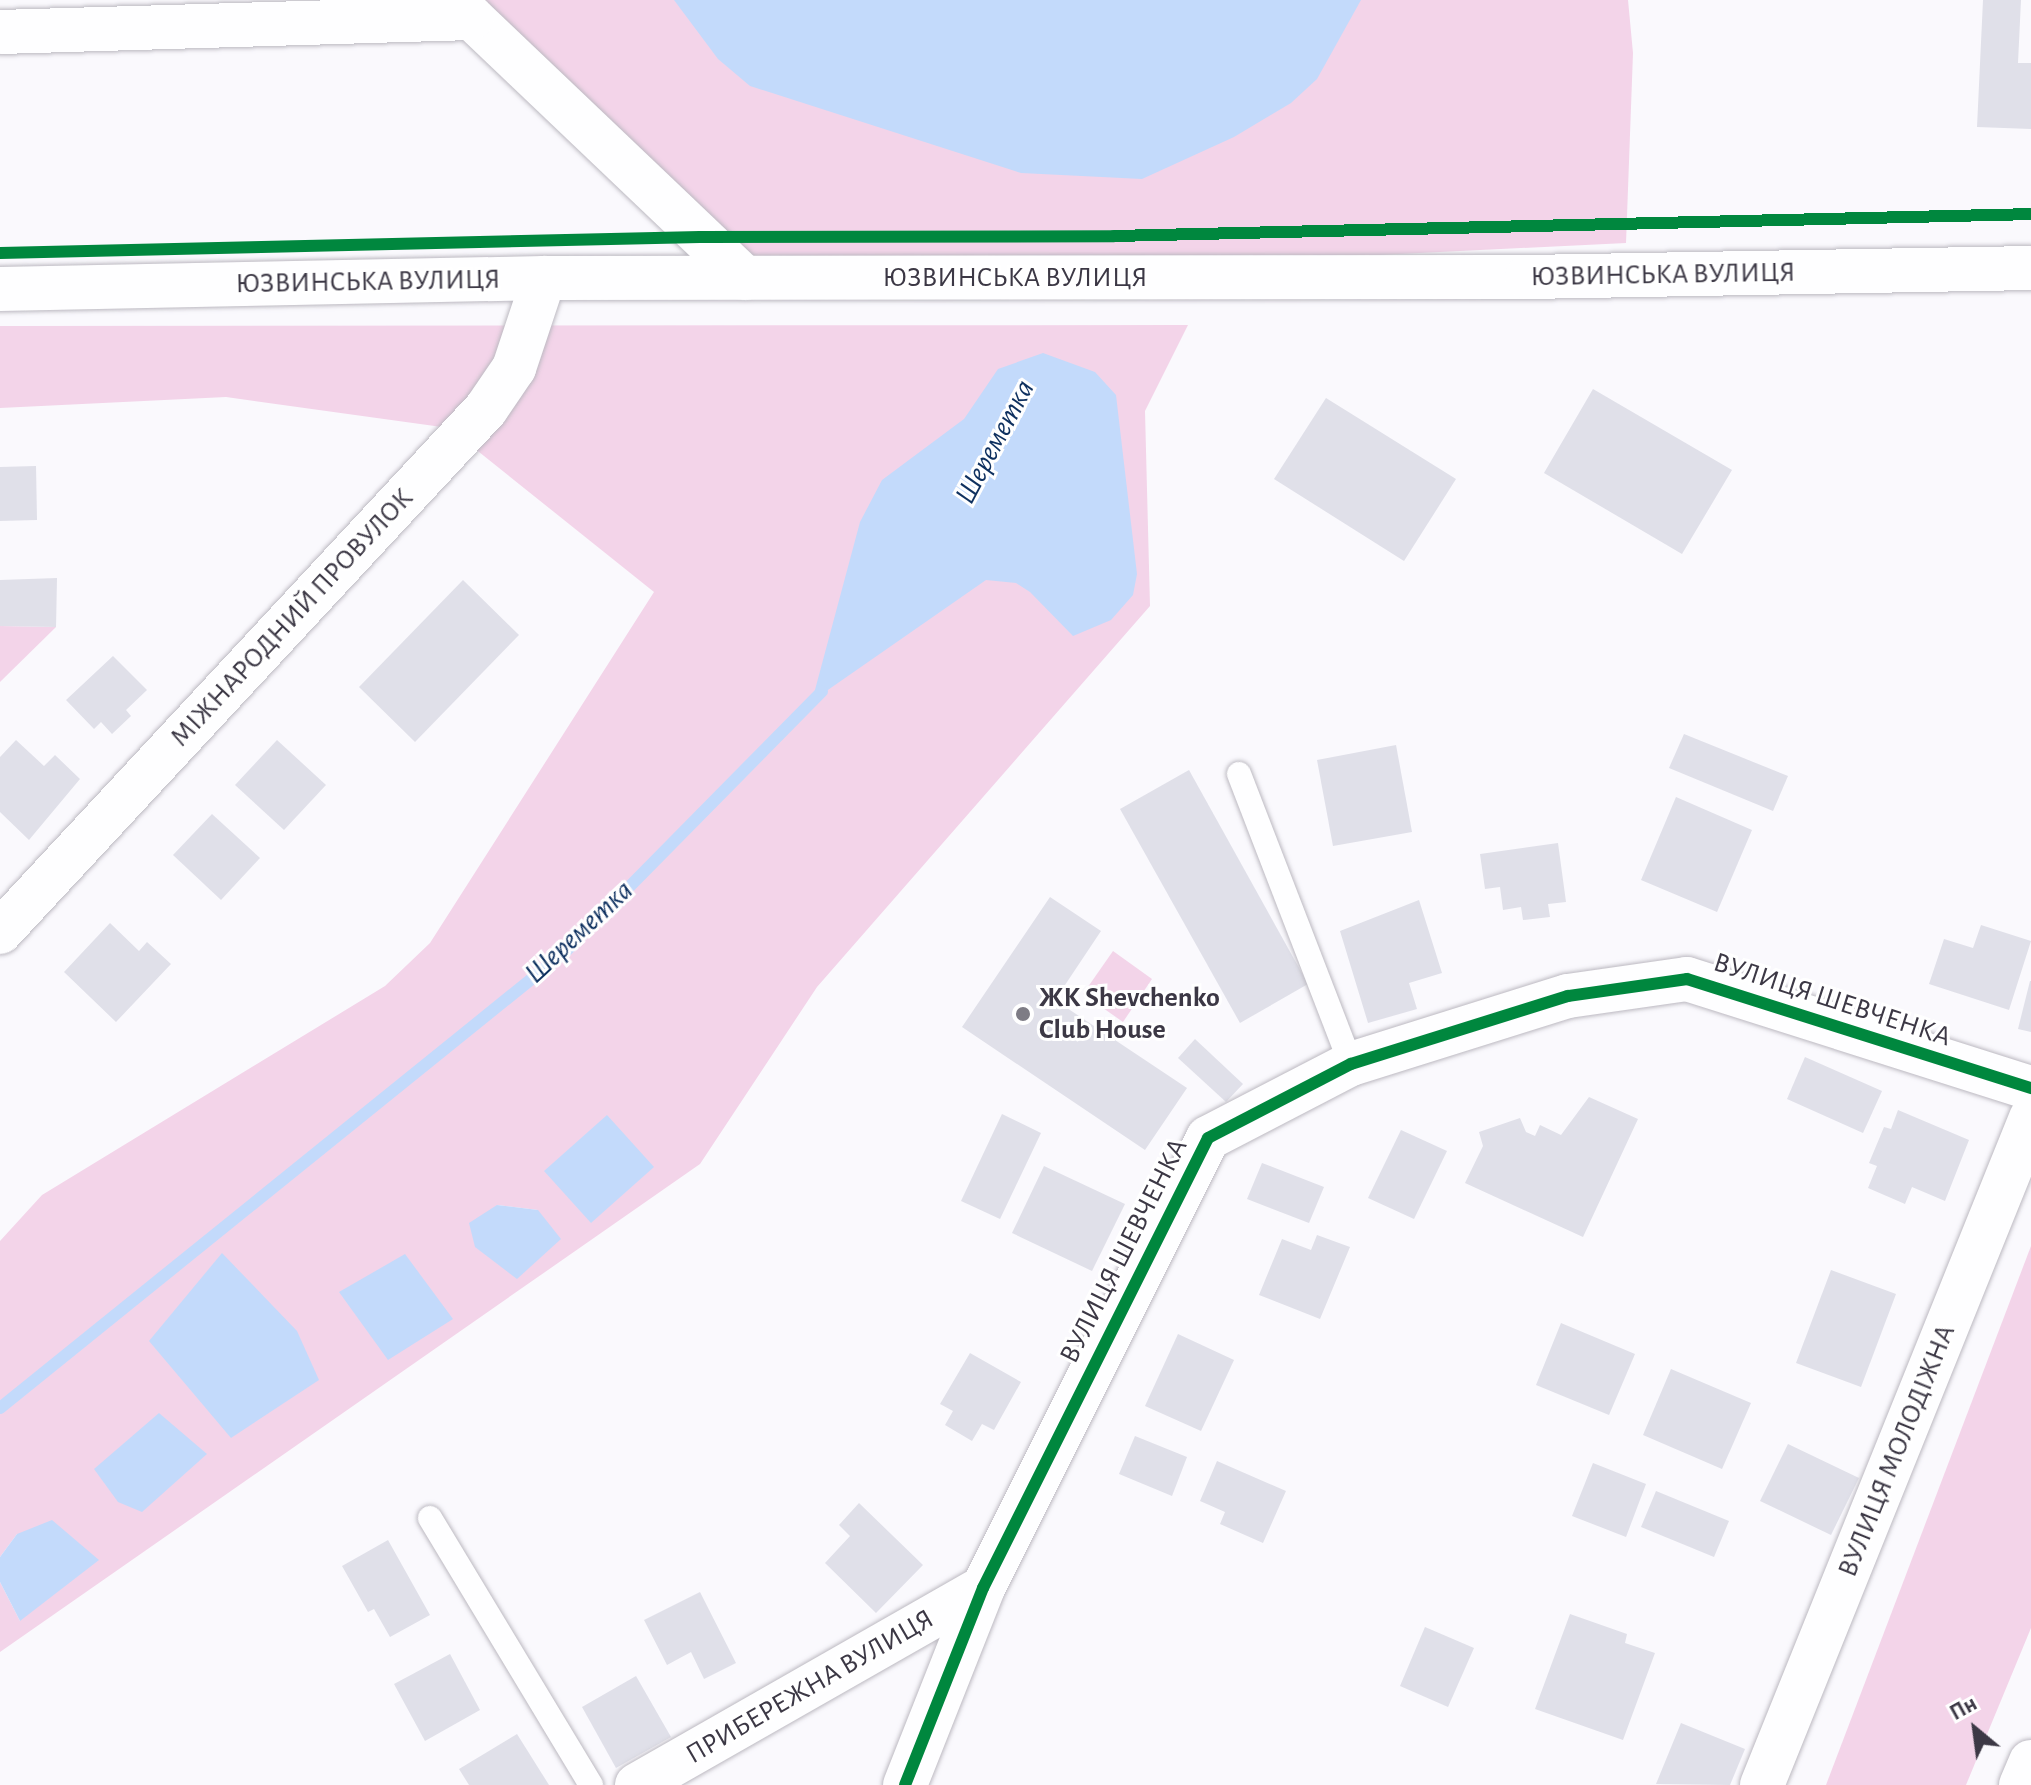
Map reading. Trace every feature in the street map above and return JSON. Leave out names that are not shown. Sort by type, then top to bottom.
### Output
[{"type":"street","points":[[0,32],[462,9],[745,278]]},
{"type":"street","name":"ЮЗВИНСЬКА ВУЛИЦЯ","points":[[0,289],[544,278],[1527,277],[2031,268]]},
{"type":"street","name":"МІЖНАРОДНИЙ ПРОВУЛОК","points":[[0,932],[486,409],[514,368],[544,278]]},
{"type":"street","name":"ВУЛИЦЯ ШЕВЧЕНКА","points":[[905,1785],[983,1588],[1208,1138],[1351,1064],[1568,996],[1687,979],[2031,1088]]},
{"type":"street","name":"ВУЛИЦЯ МОЛОДІЖНА","points":[[1762,1785],[2031,1118]]},
{"type":"street","name":"ПРИБЕРЕЖНА ВУЛИЦЯ","points":[[637,1785],[983,1588]]},
{"type":"street","points":[[2021,1785],[2031,1762]]},
{"type":"lane","points":[[1239,774],[1351,1064]]},
{"type":"lane","points":[[430,1518],[591,1785]]},
{"type":"shaded area","points":[[453,0],[1628,0],[1633,53],[1626,243],[1173,265],[746,269]]},
{"type":"shaded area","points":[[1188,325],[1145,411],[1150,606],[817,987],[700,1164],[0,1652],[0,1582],[20,1621],[17,1534],[0,1557],[0,1241],[42,1195],[385,986],[430,943],[654,592],[449,428],[226,397],[0,408],[0,326]],"holes":[[[497,1205],[538,1210],[517,1278],[492,1255]]]},
{"type":"shaded area","points":[[0,626],[56,627],[0,682]]},
{"type":"shaded area","points":[[1113,951],[1152,979],[1123,1022],[1083,994]]},
{"type":"shaded area","points":[[2031,1246],[2031,1628],[1966,1785],[1826,1785]]},
{"type":"water","points":[[674,0],[1361,0],[1317,79],[1291,103],[1234,137],[1142,179],[1021,173],[750,86],[718,59]]},
{"type":"water","points":[[1043,353],[1095,372],[1116,395],[1137,574],[1133,595],[1111,620],[1073,636],[1030,592],[1016,583],[986,580],[812,701],[860,522],[882,480],[964,419],[998,369]]},
{"type":"water","points":[[607,1115],[654,1167],[591,1223],[544,1171]]},
{"type":"water","points":[[497,1205],[538,1210],[561,1239],[517,1279],[475,1247],[469,1223]]},
{"type":"water","points":[[222,1253],[297,1331],[319,1380],[231,1438],[149,1341]]},
{"type":"water","points":[[405,1254],[453,1319],[388,1360],[339,1292]]},
{"type":"water","points":[[159,1413],[207,1454],[142,1512],[118,1502],[94,1469]]},
{"type":"water","points":[[52,1520],[99,1560],[20,1621],[0,1582],[0,1557],[17,1534]]},
{"type":"building","points":[[1983,0],[2021,0],[2018,63],[2031,63],[2031,129],[1977,127]]},
{"type":"building","points":[[1593,389],[1732,470],[1682,554],[1544,473]]},
{"type":"building","points":[[1326,398],[1456,479],[1404,561],[1274,479]]},
{"type":"building","points":[[36,466],[37,520],[0,521],[0,467]]},
{"type":"building","points":[[57,578],[56,627],[0,626],[0,580]]},
{"type":"building","points":[[463,580],[519,635],[415,742],[359,687]]},
{"type":"building","points":[[113,656],[147,690],[126,710],[131,716],[112,734],[101,722],[94,729],[66,700]]},
{"type":"building","points":[[1684,734],[1788,776],[1773,811],[1669,768]]},
{"type":"building","points":[[16,740],[44,766],[55,755],[80,779],[29,840],[0,812],[0,757]]},
{"type":"building","points":[[277,740],[326,785],[284,830],[235,785]]},
{"type":"building","points":[[1396,745],[1412,832],[1333,846],[1317,760]]},
{"type":"building","points":[[1189,770],[1308,984],[1240,1023],[1120,809]]},
{"type":"building","points":[[1676,797],[1752,830],[1717,912],[1641,880]]},
{"type":"building","points":[[212,814],[260,858],[221,900],[173,855]]},
{"type":"building","points":[[1558,843],[1566,902],[1548,904],[1550,917],[1523,920],[1521,907],[1503,910],[1500,887],[1485,889],[1480,854]]},
{"type":"building","name":"ЖК Shevchenko Club House","points":[[1050,897],[1101,931],[1055,1000],[1187,1088],[1145,1150],[962,1027]]},
{"type":"building","points":[[1419,900],[1442,973],[1409,983],[1417,1009],[1368,1023],[1340,931]]},
{"type":"building","points":[[110,923],[139,951],[147,942],[171,964],[116,1022],[64,972]]},
{"type":"building","points":[[1981,925],[2031,941],[2009,1010],[1929,984],[1944,939],[1973,948]]},
{"type":"building","points":[[2031,981],[2031,1032],[2018,1029]]},
{"type":"building","points":[[1195,1039],[1243,1084],[1226,1102],[1178,1058]]},
{"type":"building","points":[[1805,1057],[1882,1091],[1863,1133],[1787,1099]]},
{"type":"building","points":[[1589,1097],[1638,1119],[1583,1237],[1465,1183],[1483,1146],[1479,1132],[1520,1118],[1526,1132],[1535,1136],[1540,1125],[1561,1135]]},
{"type":"building","points":[[1898,1110],[1969,1140],[1945,1201],[1912,1187],[1905,1204],[1868,1188],[1877,1166],[1869,1163],[1884,1127],[1891,1129]]},
{"type":"building","points":[[1002,1114],[1041,1133],[1000,1219],[961,1201]]},
{"type":"building","points":[[1401,1130],[1447,1151],[1414,1219],[1368,1198]]},
{"type":"building","points":[[1262,1163],[1324,1187],[1309,1223],[1247,1199]]},
{"type":"building","points":[[1044,1166],[1125,1204],[1092,1271],[1012,1233]]},
{"type":"building","points":[[1317,1235],[1350,1247],[1320,1319],[1259,1295],[1282,1239],[1311,1250]]},
{"type":"building","points":[[1831,1270],[1896,1294],[1861,1387],[1796,1363]]},
{"type":"building","points":[[1561,1323],[1635,1354],[1609,1415],[1536,1385]]},
{"type":"building","points":[[1178,1334],[1234,1360],[1201,1431],[1145,1406]]},
{"type":"building","points":[[970,1353],[1021,1382],[994,1430],[982,1424],[972,1441],[945,1425],[953,1411],[940,1404]]},
{"type":"building","points":[[1671,1369],[1751,1403],[1722,1469],[1643,1435]]},
{"type":"building","points":[[1135,1436],[1187,1457],[1172,1496],[1119,1474]]},
{"type":"building","points":[[1788,1444],[1859,1478],[1831,1535],[1760,1501]]},
{"type":"building","points":[[1217,1461],[1286,1491],[1263,1543],[1220,1524],[1225,1512],[1200,1501]]},
{"type":"building","points":[[1593,1463],[1646,1484],[1626,1537],[1572,1516]]},
{"type":"building","points":[[1656,1491],[1729,1521],[1714,1557],[1641,1527]]},
{"type":"building","points":[[859,1503],[923,1565],[876,1613],[825,1563],[850,1536],[839,1525]]},
{"type":"building","points":[[388,1540],[430,1615],[390,1637],[374,1609],[368,1612],[342,1566]]},
{"type":"building","points":[[700,1592],[736,1663],[704,1679],[691,1652],[667,1665],[644,1620]]},
{"type":"building","points":[[1570,1614],[1627,1634],[1625,1643],[1655,1653],[1623,1740],[1535,1709]]},
{"type":"building","points":[[1425,1627],[1474,1648],[1448,1707],[1400,1686]]},
{"type":"building","points":[[450,1654],[480,1710],[425,1741],[394,1684]]},
{"type":"building","points":[[636,1676],[671,1737],[616,1768],[582,1707]]},
{"type":"building","points":[[1681,1723],[1745,1749],[1730,1785],[1656,1784]]},
{"type":"building","points":[[517,1734],[549,1785],[469,1785],[459,1769]]},
{"type":"waterway","name":"Шереметка","points":[[0,1408],[565,952],[822,691]]},
{"type":"cycle path","points":[[0,253],[700,237],[1114,236],[2031,214]]},
{"type":"cycle path","points":[[905,1785],[983,1588],[1208,1138],[1351,1064],[1568,996],[1687,979],[2031,1088]]},
{"type":"place","name":"ЖК Shevchenko Club House","points":[[1023,1014]]}]
